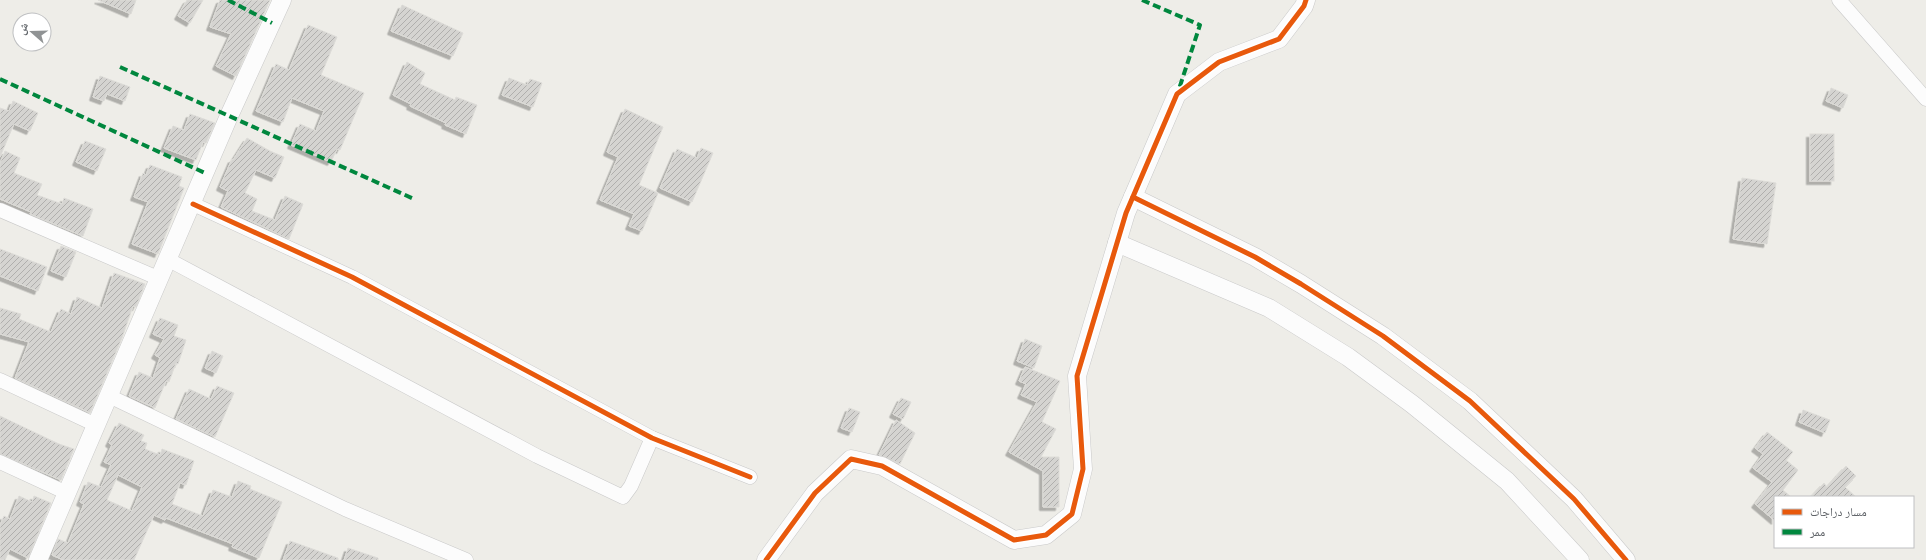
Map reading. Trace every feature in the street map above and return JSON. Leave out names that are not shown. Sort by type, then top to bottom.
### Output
[{"type":"street","points":[[38,560],[193,204],[229,116],[282,0]]},
{"type":"street","points":[[766,560],[815,493],[851,459],[882,466],[1014,540],[1046,534],[1072,514],[1082,469],[1077,376],[1117,244],[1133,197],[1177,94],[1219,62],[1280,39],[1304,6],[1306,0]]},
{"type":"street","points":[[1839,0],[1926,99]]},
{"type":"street","points":[[1133,197],[1255,257],[1383,336],[1470,401],[1574,499],[1626,560]]},
{"type":"street","points":[[193,204],[352,277],[652,438],[750,477]]},
{"type":"street","points":[[0,210],[160,279]]},
{"type":"street","points":[[1117,244],[1269,308],[1348,357],[1412,404],[1507,481],[1580,560]]},
{"type":"street","points":[[168,260],[537,456],[623,497],[631,486],[652,438]]},
{"type":"street","points":[[0,380],[96,425]]},
{"type":"street","points":[[109,396],[345,508],[466,560]]},
{"type":"street","points":[[0,462],[67,493]]},
{"type":"building","points":[[98,0],[136,0],[131,14]]},
{"type":"building","points":[[187,0],[203,0],[190,23],[178,16]]},
{"type":"building","points":[[220,0],[270,0],[236,76],[216,66],[231,34],[210,27]]},
{"type":"building","points":[[402,5],[463,33],[453,56],[391,31]]},
{"type":"building","points":[[308,25],[337,37],[321,75],[364,93],[340,150],[337,149],[331,162],[291,145],[300,124],[316,131],[324,111],[292,98],[283,122],[256,111],[276,64],[289,70]]},
{"type":"building","points":[[407,62],[425,73],[420,84],[455,100],[456,97],[477,105],[466,134],[445,125],[446,123],[410,106],[411,104],[393,95]]},
{"type":"building","points":[[100,76],[130,87],[125,101],[107,94],[104,101],[93,97]]},
{"type":"building","points":[[509,78],[527,85],[530,79],[542,83],[533,107],[502,95]]},
{"type":"building","points":[[1831,88],[1848,95],[1843,108],[1826,101]]},
{"type":"building","points":[[13,101],[38,113],[30,131],[14,124],[0,157],[0,108],[9,111]]},
{"type":"building","points":[[625,109],[663,127],[639,185],[658,193],[642,231],[629,226],[634,214],[600,200],[618,157],[607,152]]},
{"type":"building","points":[[190,114],[215,123],[206,143],[203,142],[196,160],[164,148],[173,126],[184,130]]},
{"type":"building","points":[[1810,134],[1834,134],[1834,181],[1810,181]]},
{"type":"building","points":[[247,138],[284,157],[275,178],[256,170],[245,193],[257,199],[252,211],[275,220],[285,196],[303,204],[289,239],[221,207],[228,191],[220,187],[232,159],[233,160]]},
{"type":"building","points":[[85,141],[106,149],[97,171],[76,162]]},
{"type":"building","points":[[701,148],[713,153],[692,202],[660,188],[677,149],[697,158]]},
{"type":"building","points":[[5,151],[20,158],[14,173],[42,184],[37,195],[62,204],[64,198],[93,209],[83,236],[30,214],[31,212],[0,199],[0,163]]},
{"type":"building","points":[[150,165],[182,177],[179,186],[184,188],[158,254],[132,244],[148,202],[134,197],[143,173],[146,175]]},
{"type":"building","points":[[1742,178],[1776,183],[1767,244],[1733,239]]},
{"type":"building","points":[[61,246],[76,252],[66,277],[51,271]]},
{"type":"building","points":[[0,249],[47,267],[38,291],[0,276]]},
{"type":"building","points":[[114,273],[145,284],[136,307],[133,306],[122,338],[90,413],[15,378],[29,342],[0,334],[0,308],[21,314],[19,319],[51,332],[61,309],[71,314],[77,297],[102,308]]},
{"type":"building","points":[[160,318],[178,325],[174,336],[186,340],[178,364],[176,363],[169,382],[166,381],[155,408],[129,396],[139,372],[153,378],[160,358],[155,355],[164,339],[153,334]]},
{"type":"building","points":[[1025,339],[1042,346],[1034,368],[1017,361]]},
{"type":"building","points":[[212,351],[223,356],[216,373],[205,368]]},
{"type":"building","points":[[1025,367],[1060,381],[1042,422],[1056,429],[1041,457],[1059,457],[1059,507],[1043,507],[1043,471],[1009,452],[1037,402],[1021,395],[1026,384],[1019,381]]},
{"type":"building","points":[[217,386],[234,393],[215,437],[176,419],[189,389],[211,399]]},
{"type":"building","points":[[901,398],[911,402],[903,419],[893,414]]},
{"type":"building","points":[[849,408],[860,412],[852,432],[841,428]]},
{"type":"building","points":[[1803,410],[1830,420],[1825,433],[1799,422]]},
{"type":"building","points":[[0,416],[59,444],[74,449],[61,480],[0,454]]},
{"type":"building","points":[[896,420],[915,433],[900,464],[879,455]]},
{"type":"building","points":[[119,423],[144,435],[141,441],[147,443],[145,449],[160,455],[162,449],[194,461],[186,485],[180,483],[172,504],[203,516],[213,490],[232,497],[238,481],[251,486],[250,489],[282,502],[259,558],[232,547],[233,544],[166,518],[165,520],[154,515],[134,560],[63,560],[52,555],[58,539],[68,543],[84,504],[80,502],[88,482],[101,487],[111,465],[104,462],[112,445],[109,443]],"holes":[[[118,475],[142,487],[132,511],[107,500]]]},
{"type":"building","points":[[1767,432],[1793,452],[1786,460],[1798,470],[1783,490],[1790,496],[1774,496],[1774,520],[1755,504],[1772,482],[1753,468],[1763,454],[1755,448]]},
{"type":"building","points":[[1846,466],[1856,476],[1845,487],[1855,496],[1812,496],[1824,483],[1827,487]]},
{"type":"building","points":[[19,496],[32,502],[34,496],[51,503],[28,558],[10,549],[5,560],[0,560],[0,525],[4,516],[10,519]]},
{"type":"building","points":[[290,541],[338,558],[338,560],[283,560]]},
{"type":"building","points":[[348,548],[378,558],[378,560],[344,560]]},
{"type":"marked path","points":[[228,0],[272,23]]},
{"type":"marked path","points":[[1142,0],[1200,25],[1178,92]]},
{"type":"marked path","points":[[120,67],[414,199]]},
{"type":"marked path","points":[[0,79],[205,173]]},
{"type":"cycle path","points":[[766,560],[815,493],[851,459],[882,466],[1014,540],[1046,535],[1072,514],[1083,469],[1077,376],[1126,213],[1177,94],[1219,62],[1279,39],[1304,6],[1306,0]]},
{"type":"cycle path","points":[[1133,197],[1255,257],[1383,336],[1470,401],[1574,499],[1626,560]]},
{"type":"cycle path","points":[[193,204],[352,277],[652,438],[750,477]]}]
